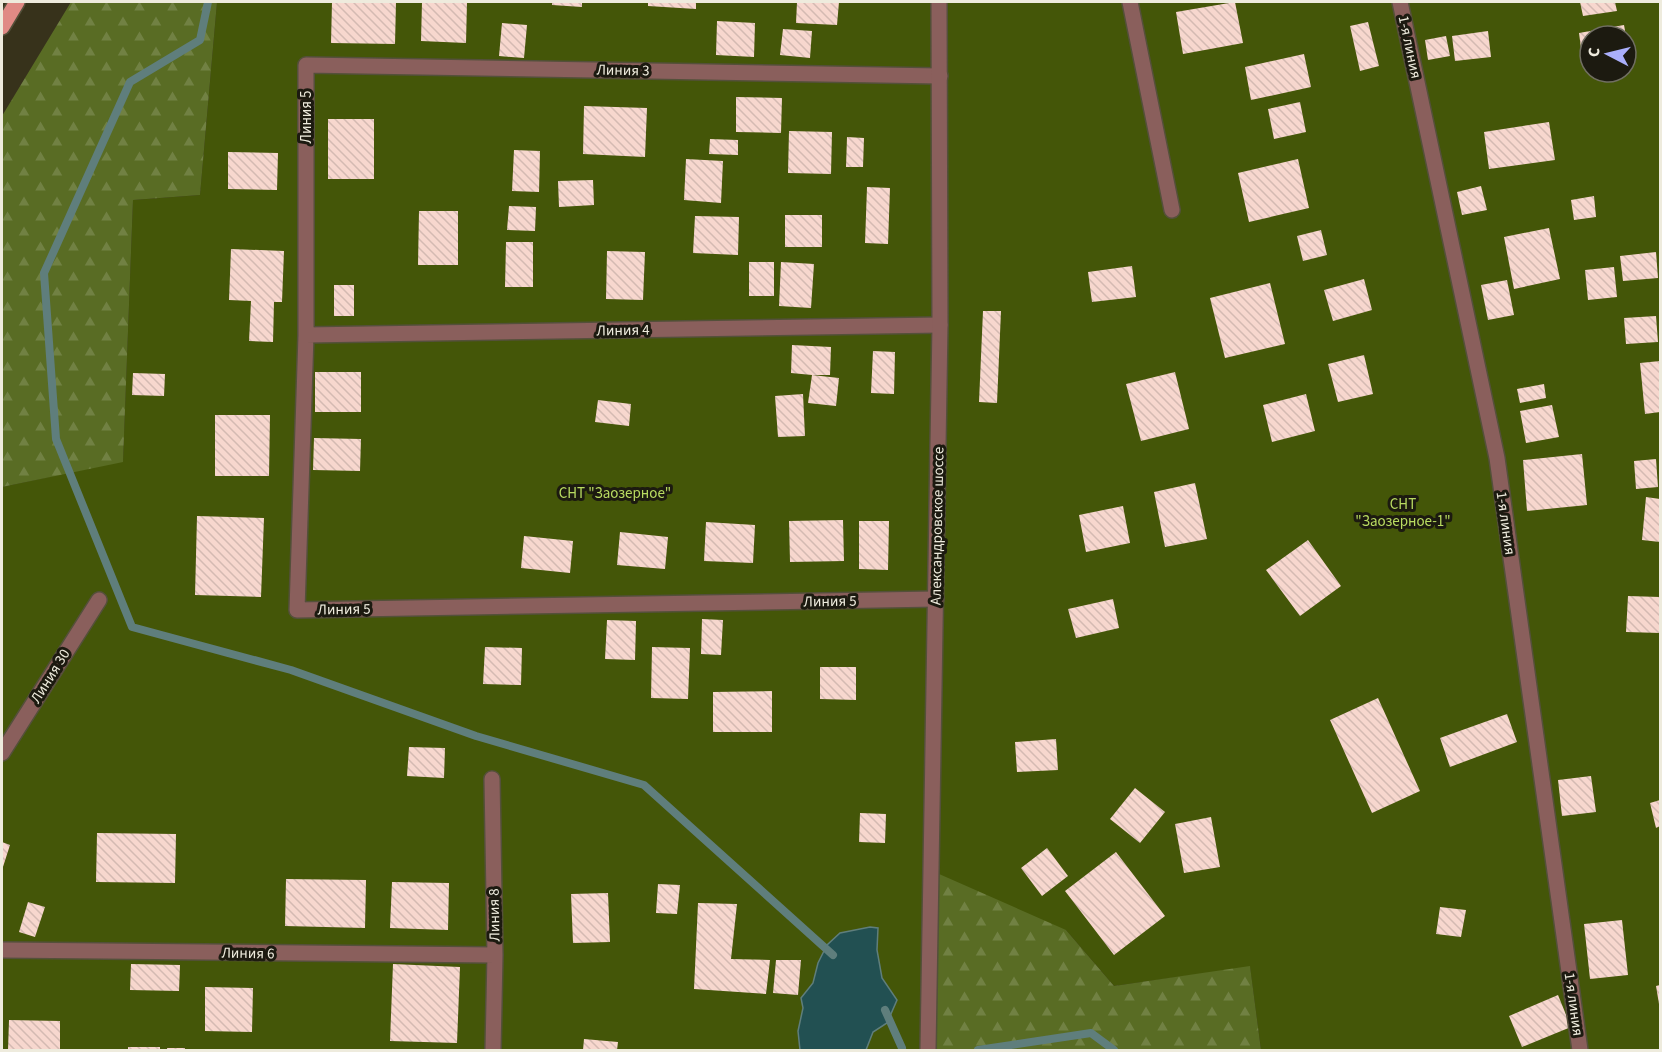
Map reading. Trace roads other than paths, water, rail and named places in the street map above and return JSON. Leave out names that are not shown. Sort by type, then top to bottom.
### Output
[{"type":"main road","points":[[2,27],[17,2]]},
{"type":"street","name":"Александровское шоссе","points":[[928,1050],[940,325],[939,2]]},
{"type":"street","points":[[1130,2],[1172,210]]},
{"type":"street","name":"1-я линия","points":[[1400,2],[1497,458],[1580,1050]]},
{"type":"street","name":"Линия 3","points":[[306,64],[940,76]]},
{"type":"street","name":"Линия 5","points":[[306,64],[306,335],[297,610],[936,599]]},
{"type":"street","name":"Линия 4","points":[[306,335],[940,325]]},
{"type":"street","name":"Линия 30","points":[[2,753],[99,600]]},
{"type":"street","name":"Линия 8","points":[[492,779],[495,955],[493,1050]]},
{"type":"street","name":"Линия 6","points":[[2,950],[495,955]]},
{"type":"water","points":[[870,927],[878,928],[877,950],[882,978],[897,1000],[887,1023],[873,1032],[866,1050],[800,1050],[798,1031],[803,1008],[801,998],[813,983],[818,963],[827,945],[840,933]]},
{"type":"waterway","points":[[208,2],[200,40],[130,82],[44,273],[56,439],[132,627],[291,670],[476,736],[644,785],[833,955]]},
{"type":"waterway","points":[[885,1010],[902,1048]]},
{"type":"waterway","points":[[978,1050],[1091,1033],[1114,1050]]},
{"type":"park label","name":"СНТ \"Заозерное\"","points":[[615,493]]},
{"type":"park label","name":"СНТ \"Заозерное-1\"","points":[[1403,512]]}]
